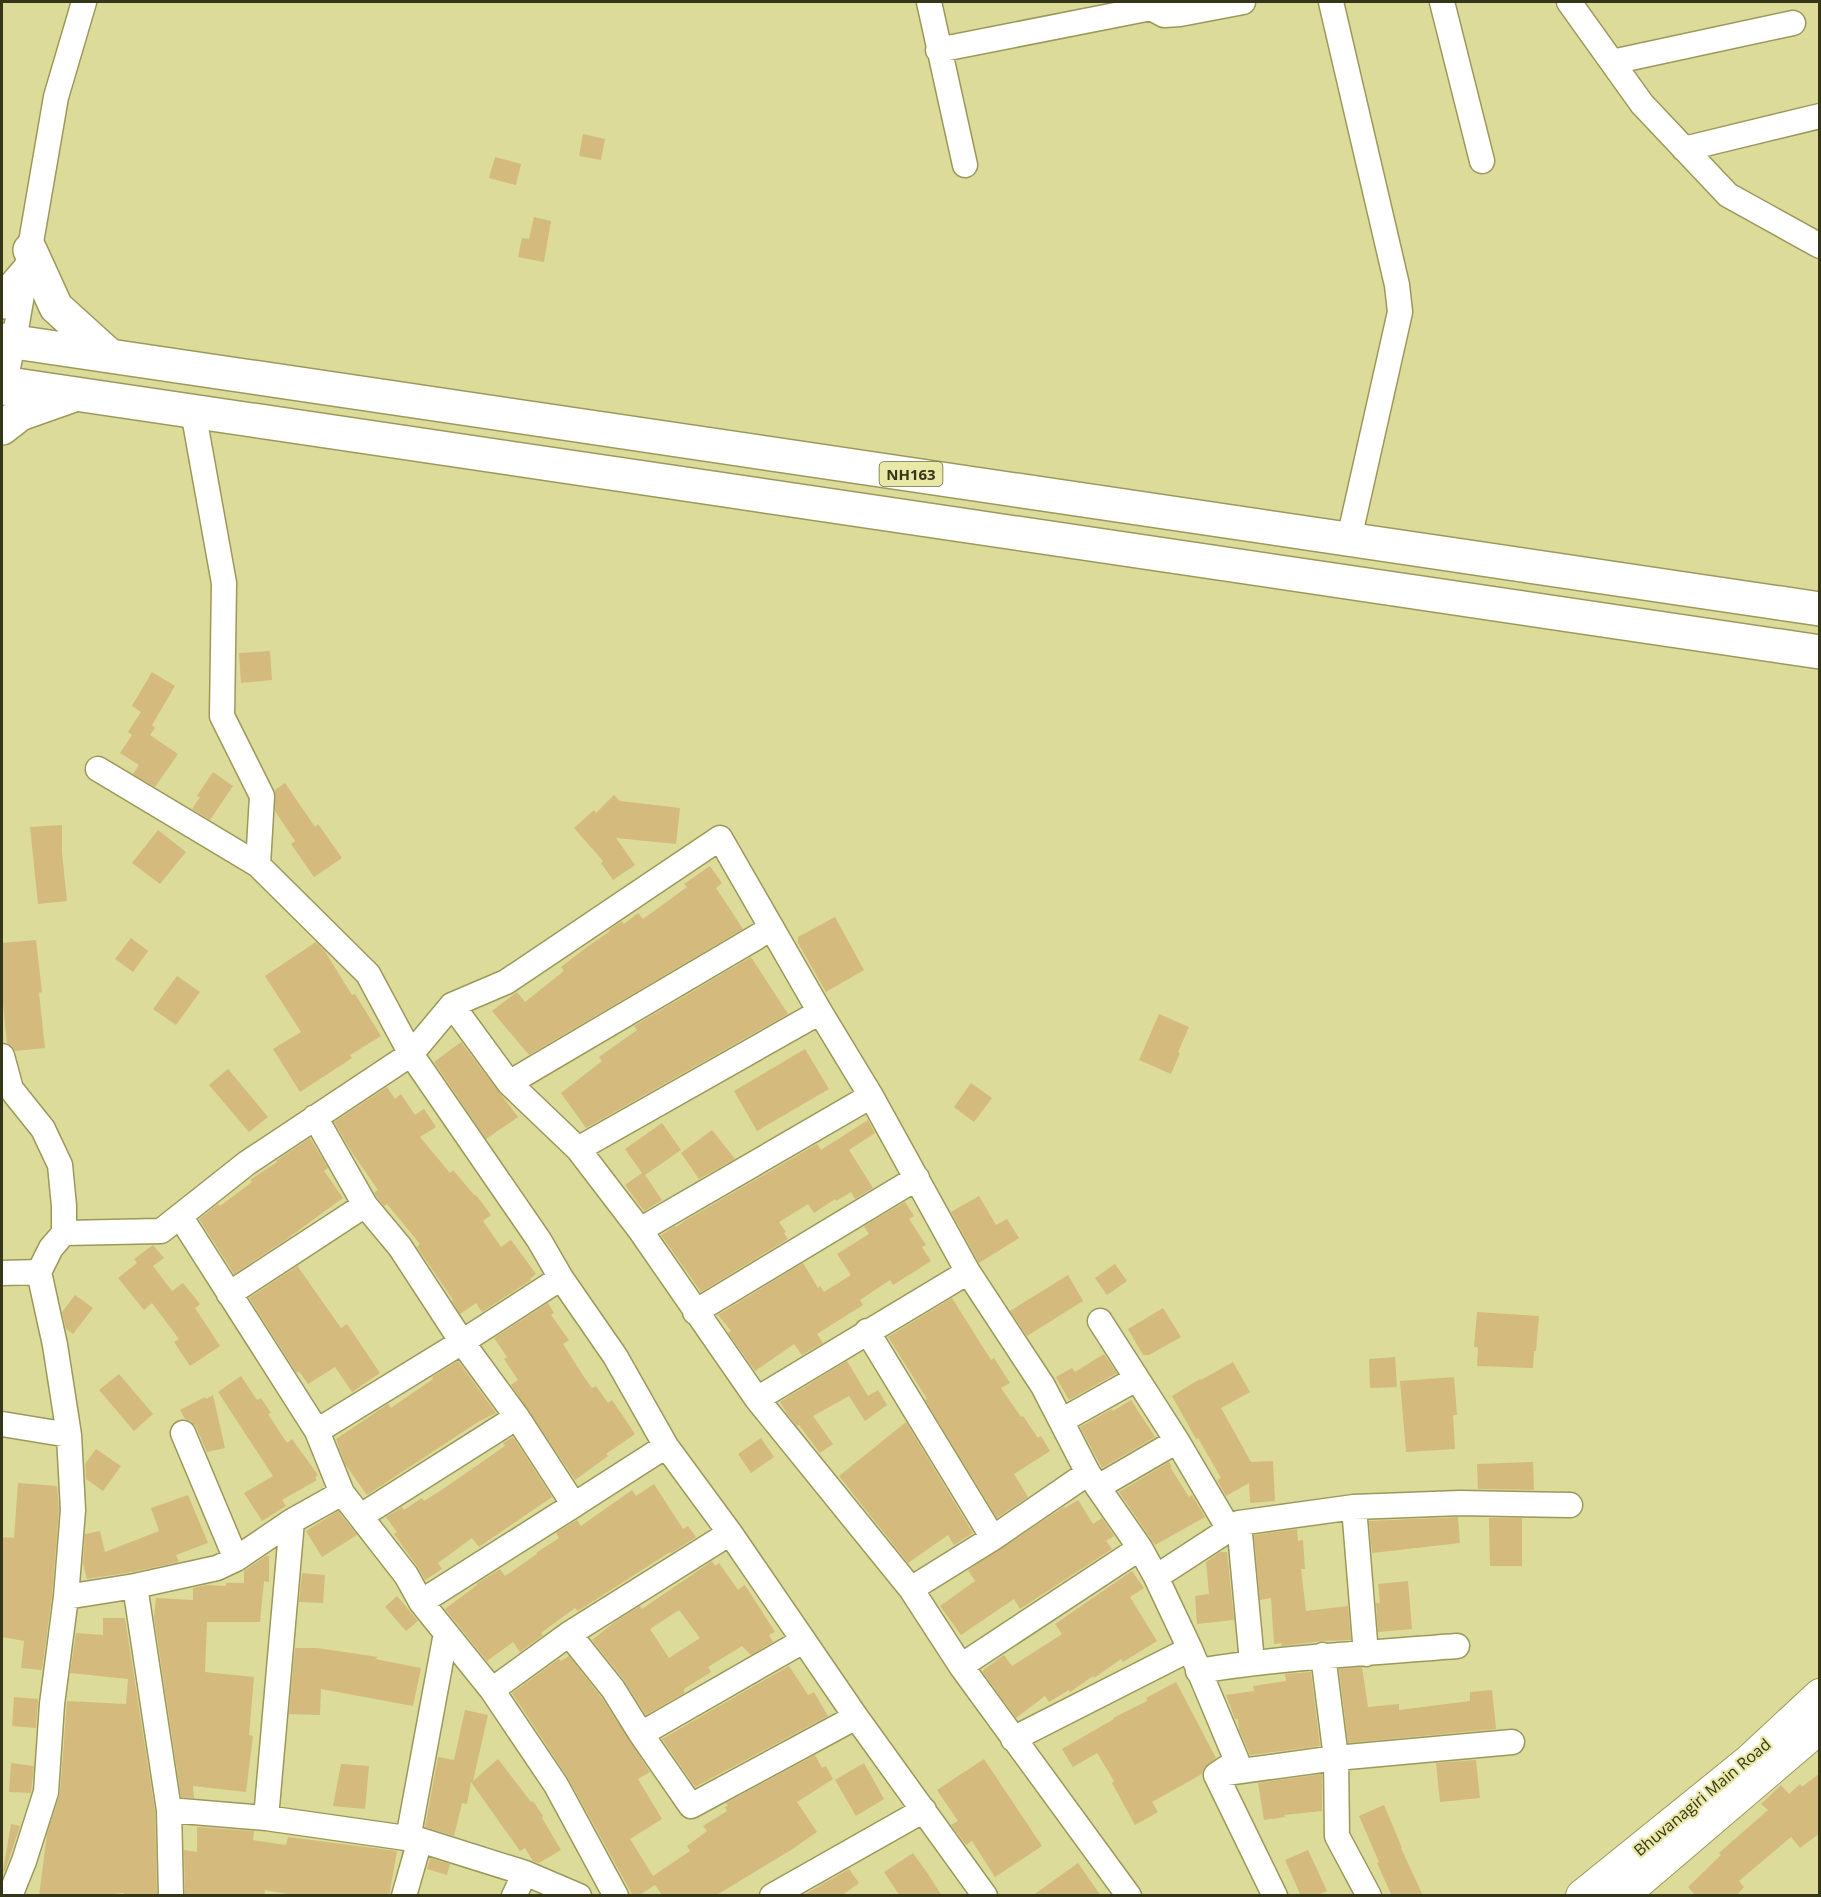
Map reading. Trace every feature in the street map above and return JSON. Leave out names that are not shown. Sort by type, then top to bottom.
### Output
[{"type":"highway","points":[[2,302],[28,262],[56,307],[110,356]]},
{"type":"highway","name":"NH163","points":[[8,341],[1820,609]]},
{"type":"highway","points":[[2,386],[193,411],[1820,652]]},
{"type":"highway","points":[[2,428],[20,414],[76,394]]},
{"type":"main road","name":"Bhuvanagiri Main Road","points":[[1582,1896],[1749,1761],[1820,1695]]},
{"type":"main road","name":"Bhuvanagiri Main Road","points":[[1622,1896],[1820,1727]]},
{"type":"street","points":[[2,386],[8,341],[28,262],[56,97],[84,2]]},
{"type":"street","points":[[929,2],[965,165]]},
{"type":"street","points":[[938,50],[1153,5],[1164,15],[1243,2]]},
{"type":"street","points":[[1331,2],[1397,285],[1400,312],[1349,539]]},
{"type":"street","points":[[1442,2],[1482,161]]},
{"type":"street","points":[[1569,2],[1642,104],[1728,195],[1820,246]]},
{"type":"street","points":[[1612,62],[1793,23]]},
{"type":"street","points":[[1684,149],[1820,116]]},
{"type":"street","points":[[193,411],[224,583],[222,716],[262,796],[258,865]]},
{"type":"street","points":[[98,769],[258,865],[368,974],[411,1054],[539,1240],[561,1278],[615,1356],[666,1446],[730,1533],[856,1717],[985,1896]]},
{"type":"street","points":[[64,1233],[161,1232],[247,1163],[411,1054],[452,1005],[506,982],[720,838],[871,1096],[968,1272],[1043,1386],[1093,1480],[1140,1548],[1156,1577],[1237,1761],[1216,1775]]},
{"type":"street","points":[[509,1083],[772,928]]},
{"type":"street","points":[[452,1005],[509,1083],[578,1149],[640,1230],[757,1399],[911,1589],[961,1666],[1129,1896]]},
{"type":"street","points":[[578,1149],[820,1012]]},
{"type":"street","points":[[2,1056],[11,1089],[43,1130],[60,1165],[64,1233],[51,1248],[39,1272],[55,1345],[69,1435],[72,1510],[66,1597],[52,1704],[46,1792],[10,1896]]},
{"type":"street","points":[[640,1230],[871,1096]]},
{"type":"street","points":[[315,1117],[365,1205],[400,1248],[462,1342],[517,1417],[574,1505]]},
{"type":"street","points":[[695,1312],[917,1178]]},
{"type":"street","points":[[229,1294],[365,1205]]},
{"type":"street","points":[[180,1216],[317,1431],[342,1493],[406,1575],[421,1602],[492,1690],[556,1785],[616,1896]]},
{"type":"street","points":[[2,1273],[39,1272]]},
{"type":"street","points":[[757,1399],[968,1272]]},
{"type":"street","points":[[317,1431],[561,1278]]},
{"type":"street","points":[[1100,1321],[1234,1526],[1252,1662]]},
{"type":"street","points":[[867,1331],[993,1538]]},
{"type":"street","points":[[1061,1421],[1136,1379]]},
{"type":"street","points":[[361,1516],[517,1417]]},
{"type":"street","points":[[2,1424],[69,1435]]},
{"type":"street","points":[[183,1433],[236,1559]]},
{"type":"street","points":[[911,1589],[1093,1480],[1177,1441]]},
{"type":"street","points":[[421,1602],[666,1446]]},
{"type":"street","points":[[66,1597],[135,1586],[217,1568],[236,1559],[292,1521],[342,1493]]},
{"type":"street","points":[[1156,1577],[1234,1526],[1354,1507],[1460,1503],[1570,1505]]},
{"type":"street","points":[[1354,1507],[1366,1654]]},
{"type":"street","points":[[266,1818],[292,1521]]},
{"type":"street","points":[[492,1690],[569,1634],[730,1533]]},
{"type":"street","points":[[961,1666],[1140,1548]]},
{"type":"street","points":[[135,1586],[169,1810],[171,1896]]},
{"type":"street","points":[[404,1896],[446,1633]]},
{"type":"street","points":[[569,1634],[613,1689],[691,1806],[856,1717]]},
{"type":"street","points":[[641,1734],[803,1641]]},
{"type":"street","points":[[1013,1739],[1194,1660],[1252,1662],[1457,1646]]},
{"type":"street","points":[[1323,1655],[1336,1758],[1336,1836],[1369,1896]]},
{"type":"street","points":[[1216,1775],[1336,1758],[1512,1742]]},
{"type":"street","points":[[1216,1775],[1275,1896]]},
{"type":"street","points":[[169,1810],[266,1818],[414,1840],[525,1873],[579,1896]]},
{"type":"street","points":[[781,1893],[924,1810]]},
{"type":"street","points":[[513,1896],[525,1873]]},
{"type":"building","points":[[583,134],[605,139],[601,160],[579,156]]},
{"type":"building","points":[[495,157],[521,164],[516,185],[489,178]]},
{"type":"building","points":[[534,217],[551,221],[544,262],[518,257],[522,238],[529,239]]},
{"type":"building","points":[[270,651],[272,680],[241,683],[239,653]]},
{"type":"building","points":[[152,672],[175,686],[152,725],[155,728],[150,735],[178,754],[155,787],[133,774],[139,765],[120,753],[132,735],[128,732],[141,712],[132,706]]},
{"type":"building","points":[[213,772],[233,786],[210,820],[192,809],[200,797],[197,796]]},
{"type":"building","points":[[285,783],[315,827],[318,824],[342,858],[314,877],[291,844],[295,841],[275,811],[275,790]]},
{"type":"building","points":[[614,795],[620,801],[680,808],[676,844],[616,838],[635,865],[613,880],[601,863],[603,861],[574,828],[594,810],[596,813]]},
{"type":"building","points":[[62,825],[62,853],[67,901],[38,904],[30,827]]},
{"type":"building","points":[[158,830],[186,852],[160,884],[132,863]]},
{"type":"building","points":[[710,866],[722,883],[716,888],[743,929],[529,1055],[492,1011],[517,992],[525,1002],[564,971],[561,967],[609,930],[622,921],[624,924],[638,913],[643,919],[687,887],[684,884]]},
{"type":"building","points":[[835,917],[864,970],[826,992],[798,943],[798,937]]},
{"type":"building","points":[[131,938],[148,951],[133,972],[115,959]]},
{"type":"building","points":[[36,940],[45,1048],[15,1051],[7,1043],[2,994],[2,943]]},
{"type":"building","points":[[316,942],[324,950],[352,995],[355,994],[381,1036],[350,1055],[352,1058],[300,1092],[273,1049],[301,1032],[265,976]]},
{"type":"building","points":[[751,957],[788,1014],[586,1128],[561,1093],[602,1061],[599,1057],[637,1030],[634,1026]]},
{"type":"building","points":[[177,976],[200,992],[176,1025],[153,1009]]},
{"type":"building","points":[[1159,1014],[1189,1027],[1171,1074],[1139,1060]]},
{"type":"building","points":[[461,1042],[518,1117],[486,1139],[434,1062]]},
{"type":"building","points":[[805,1049],[829,1089],[757,1131],[734,1091]]},
{"type":"building","points":[[228,1069],[268,1117],[249,1132],[209,1085]]},
{"type":"building","points":[[971,1083],[992,1098],[974,1122],[954,1107]]},
{"type":"building","points":[[387,1087],[395,1099],[401,1094],[415,1115],[424,1109],[436,1127],[420,1137],[450,1173],[453,1170],[476,1195],[491,1215],[483,1221],[501,1247],[511,1240],[536,1274],[531,1280],[482,1312],[476,1303],[460,1314],[417,1247],[420,1244],[387,1204],[384,1206],[374,1193],[378,1190],[334,1122]]},
{"type":"building","points":[[868,1120],[875,1133],[849,1150],[873,1188],[855,1199],[851,1192],[836,1201],[835,1199],[814,1213],[808,1204],[779,1222],[788,1239],[701,1292],[661,1235],[817,1144],[821,1150]]},
{"type":"building","points":[[662,1123],[681,1150],[645,1175],[662,1200],[644,1211],[625,1185],[642,1173],[625,1149]]},
{"type":"building","points":[[712,1130],[735,1159],[699,1179],[681,1153]]},
{"type":"building","points":[[310,1138],[328,1168],[324,1171],[343,1198],[234,1274],[199,1219],[218,1204],[220,1206],[252,1182],[250,1180]]},
{"type":"building","points":[[979,1196],[996,1225],[1007,1219],[1019,1238],[979,1263],[951,1212]]},
{"type":"building","points":[[905,1202],[914,1216],[909,1219],[926,1245],[922,1247],[931,1261],[893,1285],[890,1280],[860,1300],[863,1305],[817,1334],[823,1343],[802,1355],[794,1344],[755,1371],[728,1333],[731,1331],[718,1315],[803,1263],[818,1288],[820,1286],[824,1292],[851,1275],[837,1254],[869,1234],[864,1226]]},
{"type":"building","points":[[153,1245],[164,1258],[153,1266],[172,1291],[183,1283],[200,1304],[195,1308],[220,1346],[190,1366],[174,1342],[179,1339],[152,1303],[144,1310],[118,1278],[137,1263],[134,1259]]},
{"type":"building","points":[[1115,1264],[1127,1281],[1107,1295],[1095,1278]]},
{"type":"building","points":[[299,1265],[298,1267],[341,1328],[347,1324],[380,1373],[352,1392],[335,1367],[308,1384],[299,1371],[297,1373],[294,1369],[249,1298]]},
{"type":"building","points":[[1068,1275],[1083,1301],[1027,1336],[1010,1311]]},
{"type":"building","points":[[75,1295],[93,1308],[73,1334],[66,1329],[62,1312]]},
{"type":"building","points":[[952,1298],[991,1360],[994,1358],[1010,1383],[1001,1388],[1038,1438],[1041,1436],[1050,1451],[1014,1474],[1028,1497],[997,1518],[888,1337]]},
{"type":"building","points":[[548,1303],[554,1313],[551,1315],[569,1340],[563,1344],[584,1377],[592,1388],[596,1386],[608,1403],[612,1400],[635,1434],[575,1480],[511,1385],[518,1380],[504,1359],[507,1357],[494,1338]]},
{"type":"building","points":[[1163,1308],[1181,1337],[1149,1355],[1143,1355],[1128,1329]]},
{"type":"building","points":[[1477,1312],[1539,1316],[1533,1368],[1477,1366],[1478,1347],[1474,1347]]},
{"type":"building","points":[[1104,1354],[1117,1373],[1069,1400],[1056,1377],[1072,1368],[1075,1372]]},
{"type":"building","points":[[1395,1357],[1397,1387],[1370,1388],[1369,1359]]},
{"type":"building","points":[[458,1361],[496,1413],[478,1422],[367,1495],[345,1464],[336,1439],[388,1404],[391,1408],[433,1379],[432,1377]]},
{"type":"building","points":[[847,1361],[868,1396],[878,1390],[887,1405],[865,1421],[849,1396],[813,1416],[833,1444],[820,1453],[780,1402]]},
{"type":"building","points":[[1233,1362],[1250,1392],[1221,1408],[1251,1462],[1273,1461],[1275,1501],[1250,1503],[1249,1483],[1226,1496],[1217,1480],[1221,1478],[1172,1396]]},
{"type":"building","points":[[119,1374],[153,1414],[134,1431],[99,1390]]},
{"type":"building","points":[[241,1376],[257,1400],[261,1398],[271,1413],[268,1414],[287,1443],[292,1439],[318,1475],[315,1477],[317,1480],[282,1500],[286,1506],[262,1521],[244,1493],[273,1476],[218,1392]]},
{"type":"building","points":[[1454,1377],[1457,1415],[1453,1415],[1455,1449],[1406,1452],[1400,1381]]},
{"type":"building","points":[[213,1395],[225,1448],[207,1452],[196,1427],[191,1421],[185,1419],[180,1410]]},
{"type":"building","points":[[1131,1400],[1155,1437],[1102,1468],[1080,1427]]},
{"type":"building","points":[[906,1422],[973,1533],[954,1545],[948,1535],[908,1563],[839,1476]]},
{"type":"building","points":[[513,1437],[552,1497],[479,1547],[472,1538],[438,1563],[442,1569],[425,1580],[394,1534],[397,1532],[386,1517],[402,1507],[404,1510],[422,1498],[424,1501],[505,1446],[503,1443]]},
{"type":"building","points":[[761,1438],[774,1457],[751,1473],[738,1454]]},
{"type":"building","points":[[96,1449],[121,1466],[103,1491],[86,1479],[85,1464]]},
{"type":"building","points":[[1169,1462],[1189,1497],[1192,1495],[1205,1517],[1155,1545],[1119,1492]]},
{"type":"building","points":[[1533,1462],[1534,1490],[1478,1489],[1477,1464]]},
{"type":"building","points":[[18,1483],[57,1486],[59,1510],[52,1596],[42,1670],[21,1668],[24,1641],[2,1637],[2,1537],[14,1538]]},
{"type":"building","points":[[654,1484],[683,1529],[688,1526],[696,1537],[578,1611],[575,1608],[520,1652],[513,1642],[487,1661],[445,1609],[476,1584],[500,1569],[505,1576],[559,1538],[556,1533],[577,1520],[581,1526],[632,1490],[636,1496]]},
{"type":"building","points":[[188,1495],[208,1543],[176,1555],[179,1562],[87,1579],[83,1563],[85,1534],[100,1531],[105,1552],[159,1531],[151,1508]]},
{"type":"building","points":[[1078,1500],[1093,1524],[1102,1518],[1114,1536],[1106,1541],[1112,1549],[1020,1609],[1014,1599],[961,1635],[940,1606],[975,1581],[968,1570]]},
{"type":"building","points":[[338,1511],[357,1535],[322,1557],[306,1531]]},
{"type":"building","points":[[1458,1517],[1460,1543],[1372,1553],[1369,1521]]},
{"type":"building","points":[[1489,1518],[1522,1518],[1522,1566],[1490,1566]]},
{"type":"building","points":[[1297,1529],[1298,1541],[1303,1540],[1305,1569],[1301,1569],[1306,1611],[1348,1606],[1351,1640],[1282,1646],[1281,1643],[1274,1644],[1271,1598],[1260,1600],[1254,1535]]},
{"type":"building","points":[[1220,1552],[1227,1552],[1234,1620],[1197,1624],[1195,1596],[1209,1594],[1206,1562]]},
{"type":"building","points":[[269,1556],[269,1582],[264,1581],[260,1622],[207,1622],[205,1672],[254,1677],[249,1735],[253,1736],[246,1792],[193,1786],[194,1798],[181,1797],[154,1617],[156,1598],[193,1600],[193,1588],[244,1583],[244,1571]]},
{"type":"building","points":[[712,1561],[715,1566],[719,1563],[738,1590],[745,1585],[775,1632],[769,1635],[773,1642],[751,1655],[742,1646],[708,1667],[711,1672],[684,1689],[684,1693],[646,1715],[624,1680],[592,1640],[640,1606],[642,1609]],"holes":[[[679,1610],[700,1638],[669,1658],[650,1629]]]},
{"type":"building","points":[[1132,1571],[1144,1588],[1130,1597],[1157,1641],[1123,1662],[1121,1659],[1070,1692],[1069,1690],[1049,1702],[1045,1696],[1016,1718],[982,1671],[1004,1655],[1012,1666],[1062,1634],[1055,1624]]},
{"type":"building","points":[[302,1573],[325,1575],[323,1603],[299,1602]]},
{"type":"building","points":[[1408,1581],[1412,1629],[1378,1632],[1376,1603],[1380,1603],[1378,1584]]},
{"type":"building","points":[[397,1596],[418,1621],[406,1631],[385,1607]]},
{"type":"building","points":[[103,1618],[125,1618],[155,1811],[157,1895],[124,1895],[124,1893],[39,1896],[47,1834],[60,1793],[67,1701],[126,1704],[128,1679],[70,1673],[76,1633],[103,1635]]},
{"type":"building","points":[[295,1648],[317,1648],[378,1657],[375,1659],[421,1668],[413,1706],[321,1689],[320,1715],[289,1714]]},
{"type":"building","points":[[569,1656],[601,1697],[650,1772],[638,1779],[662,1819],[630,1839],[653,1876],[690,1851],[687,1846],[707,1831],[703,1826],[727,1811],[726,1803],[815,1755],[822,1768],[826,1766],[833,1779],[797,1802],[817,1832],[715,1896],[663,1896],[655,1885],[638,1896],[633,1896],[568,1778],[512,1693],[559,1659],[561,1661]]},
{"type":"building","points":[[789,1666],[808,1695],[814,1692],[828,1716],[695,1787],[662,1739]]},
{"type":"building","points":[[1362,1667],[1368,1707],[1399,1704],[1399,1710],[1470,1701],[1470,1692],[1492,1690],[1496,1729],[1348,1743],[1339,1669]]},
{"type":"building","points":[[1311,1672],[1320,1746],[1250,1755],[1239,1730],[1238,1719],[1235,1719],[1226,1695],[1254,1691],[1253,1686],[1286,1681],[1285,1674]]},
{"type":"building","points":[[1176,1682],[1216,1758],[1204,1768],[1202,1774],[1152,1802],[1158,1812],[1135,1825],[1112,1783],[1114,1781],[1097,1753],[1073,1767],[1062,1749]]},
{"type":"building","points":[[14,1697],[38,1699],[36,1728],[12,1726]]},
{"type":"building","points":[[465,1710],[488,1715],[473,1781],[498,1759],[531,1802],[533,1801],[561,1850],[539,1863],[533,1861],[525,1848],[520,1851],[471,1782],[467,1804],[462,1803],[454,1836],[425,1827],[438,1757],[454,1760]]},
{"type":"building","points":[[984,1759],[1042,1846],[995,1877],[972,1841],[966,1845],[951,1825],[958,1821],[937,1790]]},
{"type":"building","points":[[1476,1760],[1480,1798],[1440,1802],[1436,1763]]},
{"type":"building","points":[[11,1763],[34,1766],[31,1793],[9,1792]]},
{"type":"building","points":[[864,1763],[884,1799],[856,1816],[835,1780]]},
{"type":"building","points":[[341,1764],[369,1766],[365,1809],[333,1806]]},
{"type":"building","points":[[1820,1773],[1820,1833],[1800,1848],[1791,1837],[1739,1881],[1744,1887],[1736,1896],[1696,1896],[1688,1887],[1721,1855],[1719,1853],[1768,1810],[1761,1804],[1781,1785],[1789,1794],[1800,1784],[1802,1787]]},
{"type":"building","points":[[1322,1774],[1322,1811],[1284,1815],[1285,1817],[1264,1820],[1258,1783]]},
{"type":"building","points":[[1384,1805],[1423,1896],[1392,1896],[1377,1863],[1379,1862],[1359,1816]]},
{"type":"building","points":[[11,1824],[20,1826],[5,1871],[3,1871]]},
{"type":"building","points":[[197,1827],[254,1831],[253,1840],[286,1845],[288,1837],[397,1851],[389,1896],[299,1896],[265,1890],[264,1896],[185,1896],[184,1850],[197,1852]]},
{"type":"building","points":[[1308,1850],[1327,1891],[1316,1896],[1301,1896],[1285,1860]]},
{"type":"building","points":[[913,1853],[942,1896],[900,1896],[884,1872]]},
{"type":"building","points":[[430,1858],[450,1864],[447,1875],[427,1869]]},
{"type":"building","points":[[1078,1863],[1101,1896],[1032,1896]]},
{"type":"building","points":[[849,1869],[859,1883],[841,1896],[802,1896]]}]
